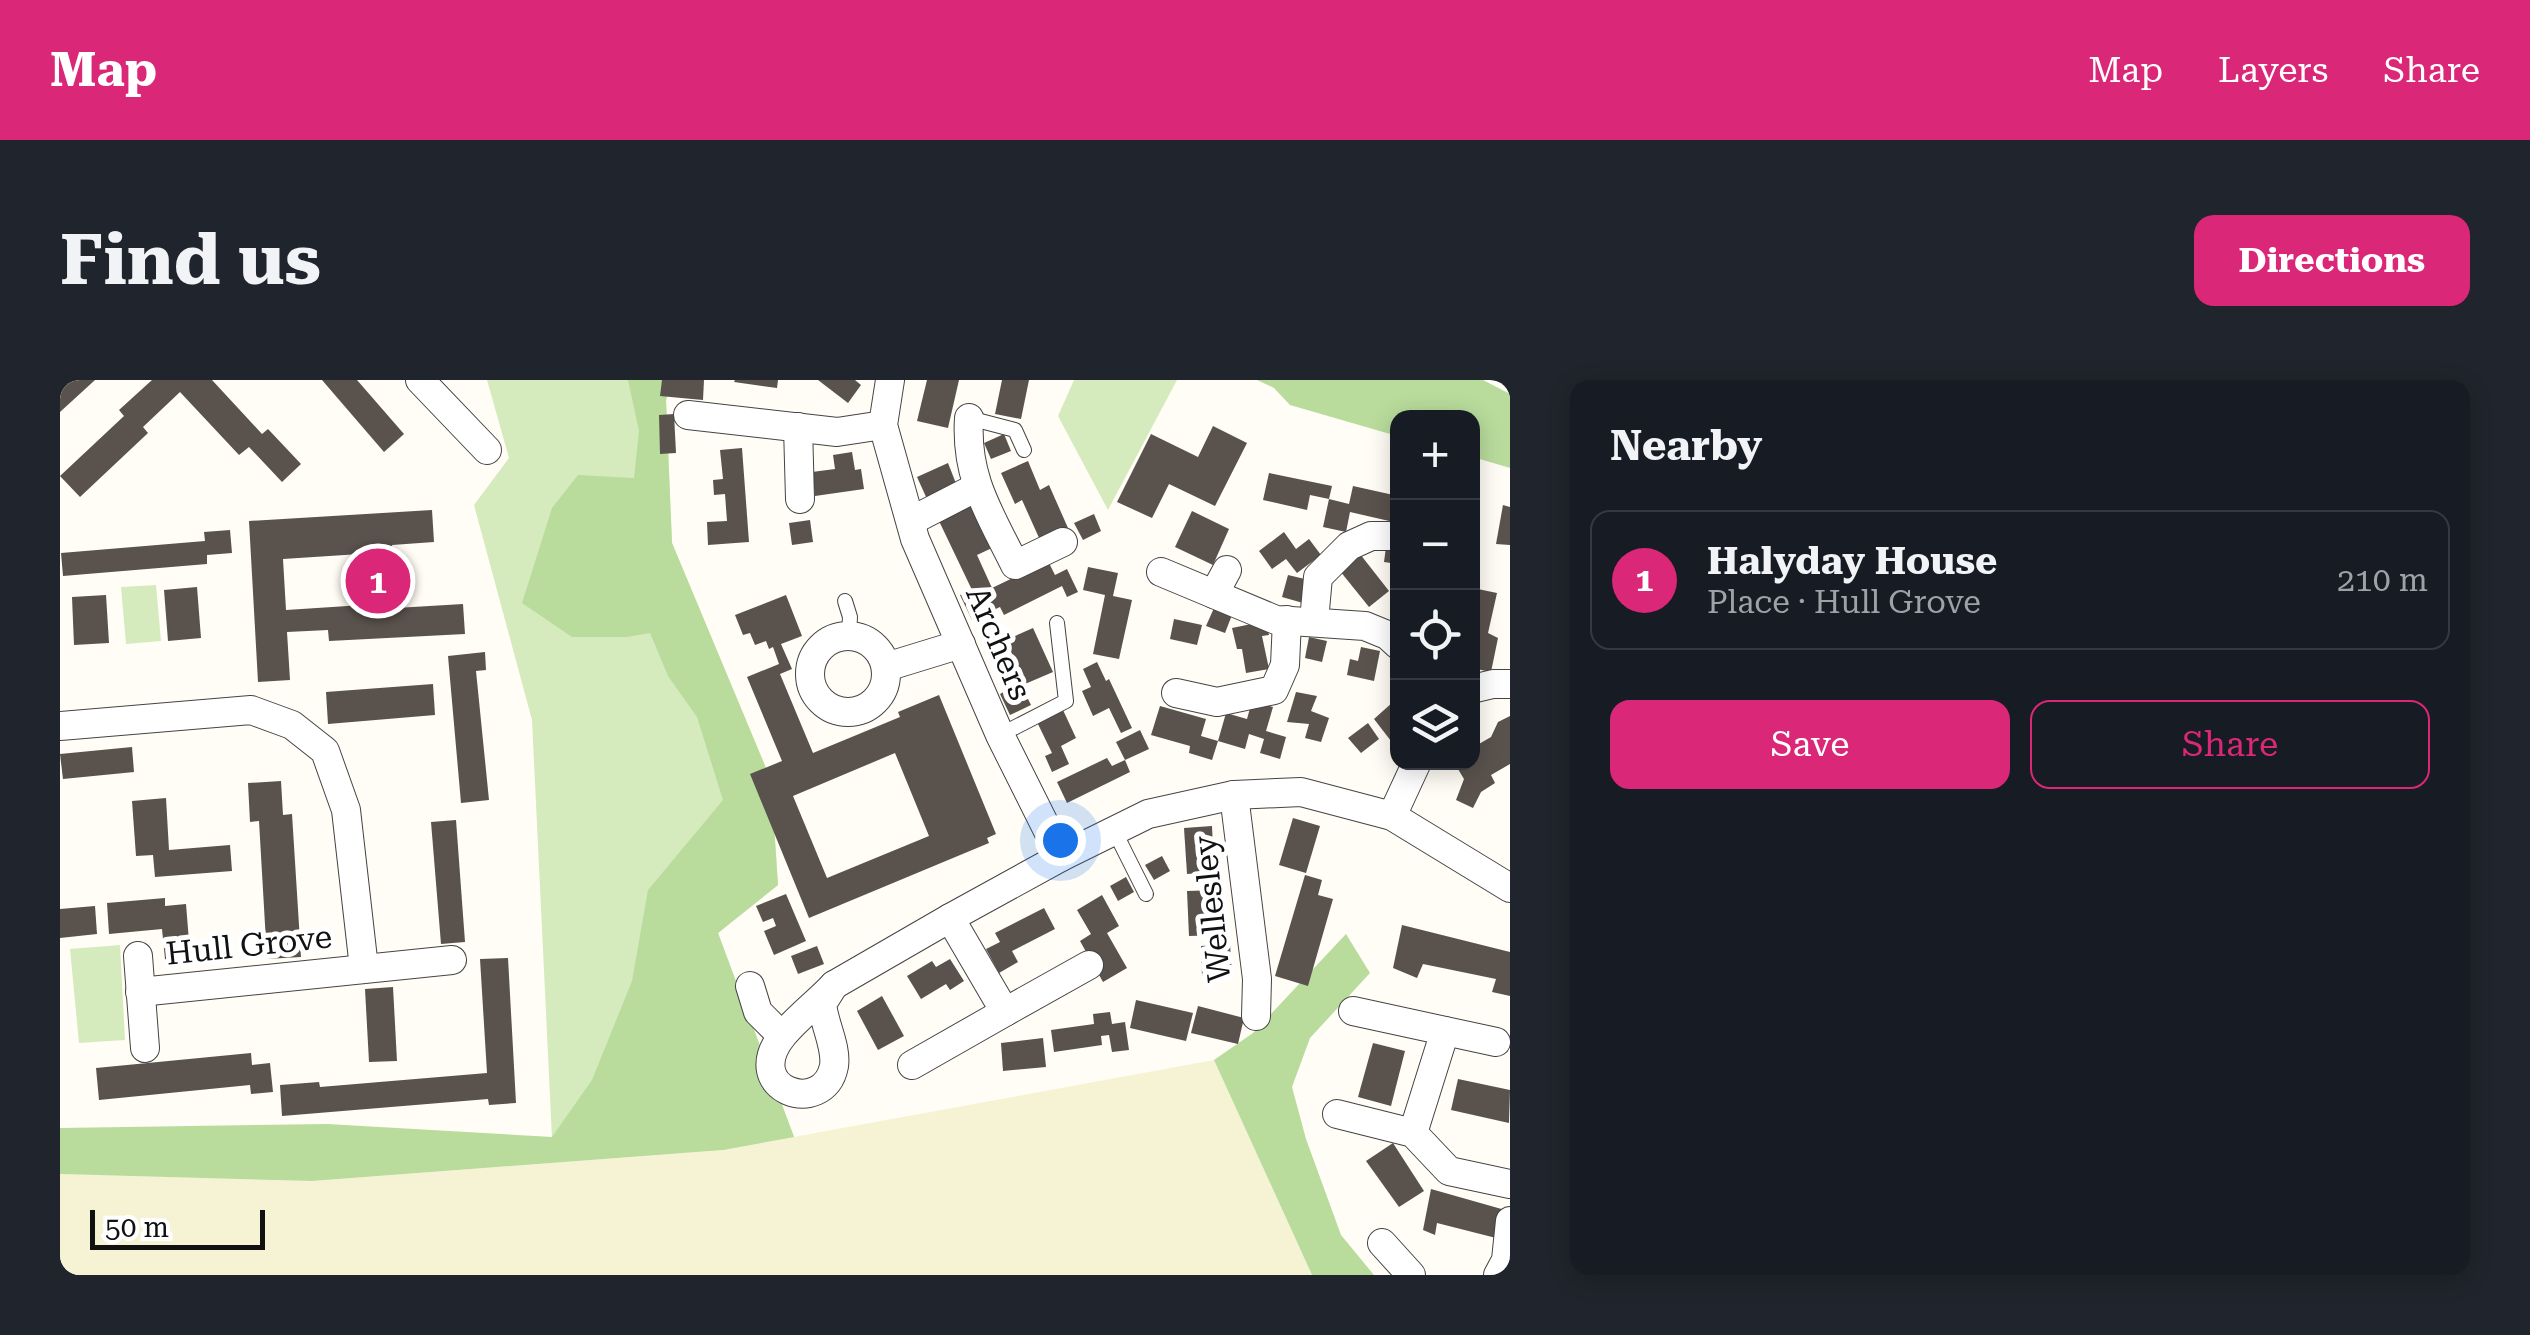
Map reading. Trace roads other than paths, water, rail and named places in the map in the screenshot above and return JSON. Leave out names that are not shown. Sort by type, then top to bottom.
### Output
[{"type":"street","points":[[420,380],[487,450]]},
{"type":"street","points":[[688,415],[837,432],[882,426],[890,380]]},
{"type":"street","name":"Archers","points":[[970,418],[968,445],[977,487],[1015,565],[1063,542]]},
{"type":"street","name":"Archers","points":[[882,426],[915,539],[1000,734],[1061,857]]},
{"type":"street","points":[[798,427],[800,499]]},
{"type":"street","points":[[911,521],[977,487]]},
{"type":"street","points":[[1176,693],[1218,702],[1274,690],[1318,577],[1349,546],[1371,536],[1390,536]]},
{"type":"street","points":[[1161,572],[1221,582],[1276,620],[1365,626],[1390,638]]},
{"type":"street","points":[[850,635],[873,645],[886,668],[882,691],[865,708],[854,712],[830,707],[820,700],[810,678],[816,653],[825,643],[850,635]]},
{"type":"street","points":[[886,668],[961,644]]},
{"type":"street","points":[[1480,686],[1510,684]]},
{"type":"street","name":"Hull Grove","points":[[60,726],[251,710],[305,734],[325,751],[346,810],[364,968]]},
{"type":"street","points":[[1392,816],[1413,770]]},
{"type":"street","points":[[834,986],[822,1004],[834,1065],[825,1085],[804,1095],[788,1094],[772,1074],[772,1055],[782,1036],[834,986],[1114,830],[1148,814],[1234,795],[1300,792],[1392,816],[1510,888]]},
{"type":"street","name":"Wellesley","points":[[1234,795],[1257,979],[1256,1016]]},
{"type":"street","points":[[950,918],[1005,1012]]},
{"type":"street","name":"Hull Grove","points":[[138,956],[145,1048]]},
{"type":"street","name":"Hull Grove","points":[[140,992],[452,960]]},
{"type":"street","points":[[912,1065],[1089,965]]},
{"type":"street","points":[[750,986],[758,1012],[782,1036]]},
{"type":"street","points":[[1353,1011],[1496,1042]]},
{"type":"street","points":[[1413,1134],[1445,1032]]},
{"type":"street","points":[[1337,1114],[1413,1134],[1449,1171],[1510,1184]]},
{"type":"street","points":[[1498,1275],[1506,1260],[1510,1220]]},
{"type":"street","points":[[1382,1243],[1411,1275]]},
{"type":"lane","points":[[970,418],[1015,430],[1024,450]]},
{"type":"lane","points":[[845,601],[850,635]]},
{"type":"lane","points":[[1000,734],[1066,701],[1058,623]]},
{"type":"lane","points":[[1114,830],[1146,894]]},
{"type":"place","name":"Halyday House","points":[[378,581]]}]
